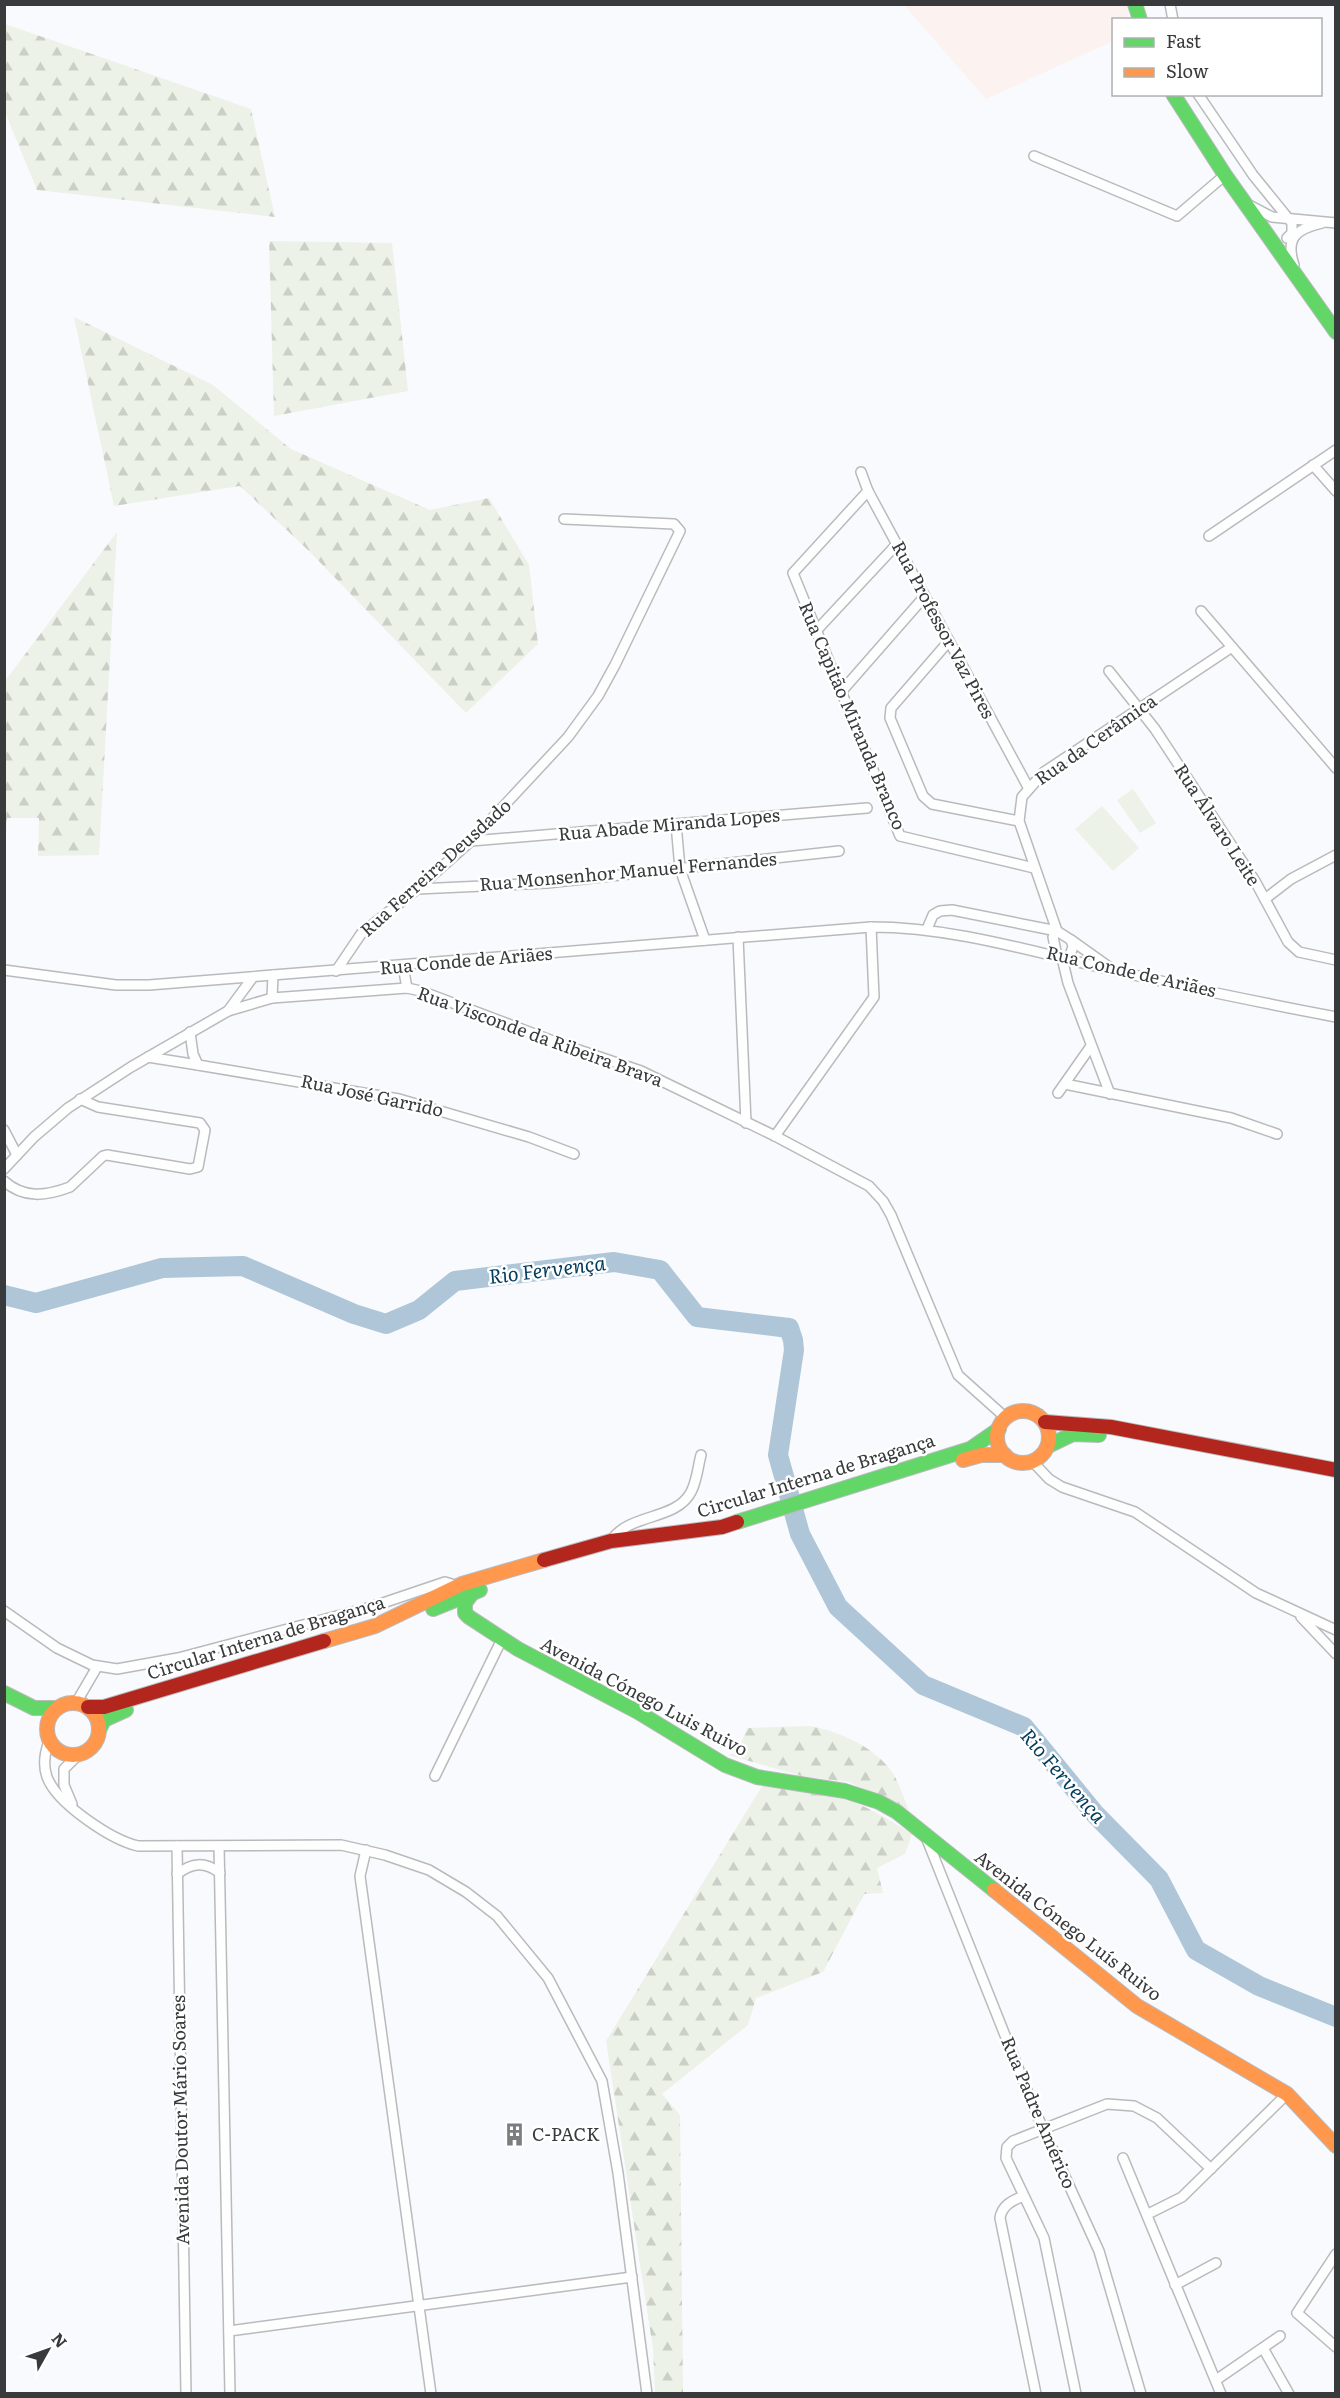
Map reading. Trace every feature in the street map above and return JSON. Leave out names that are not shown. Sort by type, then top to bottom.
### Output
[{"type":"main road","points":[[1174,96],[1225,175],[1335,332]]},
{"type":"main road","points":[[1335,1470],[1111,1427],[1045,1422],[1030,1412],[1013,1413],[1002,1423],[998,1443],[1005,1455],[1015,1462],[1033,1462],[1048,1446],[1073,1434],[1092,1434],[1128,1438],[1335,1477]]},
{"type":"main road","points":[[1045,1422],[1048,1430],[1048,1446]]},
{"type":"main road","name":"Circular Interna de Bragança","points":[[853,1490],[970,1449],[988,1439],[1002,1423]]},
{"type":"main road","name":"Circular Interna de Bragança","points":[[99,1730],[104,1720],[117,1712],[378,1634],[473,1592],[615,1548],[703,1538],[853,1490],[979,1456],[1005,1455]]},
{"type":"main road","name":"Circular Interna de Bragança","points":[[82,1705],[104,1707],[375,1626],[458,1586],[611,1541],[743,1524]]},
{"type":"main road","points":[[473,1592],[465,1603],[465,1613],[482,1626]]},
{"type":"main road","points":[[438,1607],[447,1608],[469,1623],[482,1626]]},
{"type":"main road","name":"Avenida Cónego Luis Ruivo","points":[[482,1626],[524,1654],[639,1713],[710,1757],[756,1777],[845,1788],[863,1794],[897,1812],[925,1835]]},
{"type":"main road","points":[[4,1693],[34,1708],[82,1705],[98,1721],[99,1730],[93,1746],[78,1755],[61,1753],[31,1716],[4,1701]]},
{"type":"main road","points":[[47,1736],[46,1723],[56,1708]]},
{"type":"main road","name":"Avenida Cónego Luís Ruivo","points":[[925,1835],[1137,2006],[1287,2094],[1335,2146]]},
{"type":"street","points":[[1199,96],[1293,230],[1287,238]]},
{"type":"street","points":[[1034,156],[1177,216],[1225,175]]},
{"type":"street","points":[[1241,198],[1262,213],[1331,223]]},
{"type":"street","points":[[1284,218],[1275,222],[1268,236],[1287,238],[1300,231],[1331,223]]},
{"type":"street","points":[[1298,279],[1290,252],[1291,243],[1300,231]]},
{"type":"street","points":[[1209,536],[1335,450]]},
{"type":"street","points":[[1313,465],[1335,491]]},
{"type":"street","name":"Rua Professor Vaz Pires","points":[[861,472],[868,490],[1028,787]]},
{"type":"street","name":"Rua Capitão Miranda Branco","points":[[868,490],[793,573],[900,837],[1034,868]]},
{"type":"street","name":"Rua Ferreira Deusdado","points":[[336,971],[361,934],[471,841],[546,764],[568,737],[598,696],[680,531],[674,524],[564,519]]},
{"type":"street","points":[[816,631],[897,544]]},
{"type":"street","points":[[841,692],[925,597]]},
{"type":"street","points":[[1201,611],[1335,768]]},
{"type":"street","points":[[949,641],[891,708],[890,718],[923,796],[932,804],[1019,821]]},
{"type":"street","name":"Rua da Cerâmica","points":[[1063,958],[1019,821],[1022,797],[1028,787],[1044,772],[1232,647]]},
{"type":"street","name":"Rua Álvaro Leite","points":[[1109,671],[1140,708],[1294,949],[1335,960]]},
{"type":"street","name":"Rua Abade Miranda Lopes","points":[[471,841],[867,808]]},
{"type":"street","points":[[676,824],[680,869],[705,940]]},
{"type":"street","name":"Rua Monsenhor Manuel Fernandes","points":[[417,889],[547,883],[839,851]]},
{"type":"street","points":[[1264,899],[1291,879],[1335,855]]},
{"type":"street","name":"Rua Conde de Ariães","points":[[927,929],[933,915],[940,911],[952,910],[1055,934]]},
{"type":"street","points":[[775,1136],[874,997],[872,927]]},
{"type":"street","name":"Rua Conde de Ariães","points":[[4,970],[116,985],[149,985],[872,927],[927,929],[1335,1017]]},
{"type":"street","points":[[1040,952],[1055,934],[1071,940],[1116,971]]},
{"type":"street","points":[[738,937],[746,1123]]},
{"type":"street","points":[[1071,940],[1073,946],[1063,958],[1068,983],[1110,1095]]},
{"type":"street","points":[[403,966],[407,988]]},
{"type":"street","points":[[379,968],[380,989]]},
{"type":"street","points":[[272,998],[273,975]]},
{"type":"street","points":[[228,1011],[253,977]]},
{"type":"street","name":"Rua Visconde da Ribeira Brava","points":[[4,1169],[51,1122],[80,1100],[148,1057],[228,1011],[272,998],[380,989],[393,991],[407,988],[421,991],[550,1040],[641,1071],[775,1136],[869,1186],[884,1201],[958,1375],[1002,1423]]},
{"type":"street","points":[[190,1032],[193,1054],[198,1065]]},
{"type":"street","points":[[1058,1093],[1091,1046]]},
{"type":"street","name":"Rua José Garrido","points":[[148,1057],[399,1099],[529,1137],[574,1154]]},
{"type":"street","points":[[1065,1084],[1231,1118],[1277,1134]]},
{"type":"street","points":[[4,1181],[16,1191],[33,1195],[65,1189],[107,1155],[190,1169],[198,1167],[205,1130],[200,1124],[98,1107],[80,1100]]},
{"type":"street","points":[[4,1130],[17,1155]]},
{"type":"street","points":[[611,1541],[621,1529],[673,1507],[686,1498],[692,1490],[701,1455]]},
{"type":"street","points":[[1033,1462],[1049,1479],[1062,1488],[1135,1512],[1256,1593],[1335,1630]]},
{"type":"street","points":[[4,1611],[57,1648],[97,1667],[128,1668],[178,1658],[371,1607],[445,1582],[458,1586]]},
{"type":"street","points":[[1298,1614],[1335,1654]]},
{"type":"street","points":[[435,1776],[502,1639]]},
{"type":"street","points":[[82,1705],[97,1667]]},
{"type":"street","points":[[47,1736],[45,1750],[47,1778],[56,1792],[74,1809],[116,1839],[127,1844],[341,1845],[366,1850],[429,1870],[466,1892],[497,1916],[548,1978],[602,2080],[607,2100],[647,2394]]},
{"type":"street","points":[[74,1809],[64,1785],[63,1772],[67,1764],[78,1755]]},
{"type":"street","name":"Rua Padre Américo","points":[[925,1835],[1044,2130],[1099,2251],[1141,2394]]},
{"type":"street","name":"Avenida Doutor Mário Soares","points":[[177,1846],[186,2394]]},
{"type":"street","points":[[219,1846],[230,2394]]},
{"type":"street","points":[[366,1850],[360,1876],[431,2394]]},
{"type":"street","points":[[177,1874],[194,1864],[203,1864],[219,1873]]},
{"type":"street","points":[[1148,2214],[1182,2197],[1287,2094]]},
{"type":"street","points":[[1076,2394],[1044,2238],[1006,2158],[1007,2147],[1013,2141],[1107,2104],[1134,2106],[1156,2118],[1211,2169]]},
{"type":"street","points":[[1123,2158],[1221,2394]]},
{"type":"street","points":[[1023,2196],[1006,2205],[1001,2211],[1000,2218],[1036,2394]]},
{"type":"street","points":[[1335,2254],[1297,2313],[1335,2347]]},
{"type":"street","points":[[1175,2284],[1216,2263]]},
{"type":"street","points":[[229,2331],[632,2277]]},
{"type":"street","points":[[1216,2380],[1280,2336]]},
{"type":"street","points":[[1263,2348],[1289,2394]]},
{"type":"shaded area","points":[[904,5],[1127,5],[1129,18],[1112,18],[1112,41],[986,99]]},
{"type":"green space","points":[[5,24],[251,109],[275,217],[37,190],[5,112]]},
{"type":"green space","points":[[269,241],[392,243],[408,391],[274,416]]},
{"type":"green space","points":[[74,317],[213,385],[291,449],[430,510],[489,498],[529,565],[538,644],[466,713],[309,551],[240,486],[114,506]]},
{"type":"green space","points":[[117,532],[99,855],[38,856],[39,818],[7,818],[5,853],[5,681]]},
{"type":"green space","points":[[1133,789],[1156,823],[1140,833],[1117,800]]},
{"type":"green space","points":[[1102,806],[1139,848],[1113,871],[1075,829]]},
{"type":"green space","points":[[810,1726],[834,1732],[857,1742],[878,1756],[894,1775],[909,1810],[849,1782],[802,1776],[728,1755],[738,1752],[747,1728]]},
{"type":"green space","points":[[762,1786],[824,1793],[857,1803],[912,1834],[905,1854],[877,1868],[883,1893],[864,1894],[823,1972],[756,1998],[748,2025],[662,2094],[680,2115],[683,2393],[655,2393],[653,2349],[606,2041]]},
{"type":"waterway","name":"Rio Fervença","points":[[4,1295],[36,1303],[162,1268],[243,1266],[354,1314],[386,1324],[419,1310],[455,1281],[614,1262],[660,1270],[697,1317],[789,1328],[794,1350],[778,1455],[800,1534],[838,1607],[923,1685],[1024,1727],[1095,1814],[1159,1879],[1196,1950],[1259,1986],[1336,2017]]},
{"type":"traffic: fast","points":[[1135,4],[1139,18]]},
{"type":"traffic: fast","points":[[1174,96],[1225,175],[1336,332]]},
{"type":"traffic: fast","points":[[737,1522],[970,1449],[999,1429]]},
{"type":"traffic: fast","points":[[1048,1446],[1073,1434],[1099,1435]]},
{"type":"traffic: fast","points":[[433,1609],[480,1590]]},
{"type":"traffic: fast","points":[[473,1592],[465,1603],[465,1613],[518,1649],[638,1712],[725,1765],[757,1777],[845,1791],[879,1802],[897,1812],[994,1890]]},
{"type":"traffic: fast","points":[[4,1693],[34,1708],[56,1708]]},
{"type":"traffic: fast","points":[[99,1730],[104,1720],[126,1710]]},
{"type":"traffic: slow","points":[[1018,1411],[1028,1411],[1037,1415],[1045,1423],[1049,1437],[1045,1451],[1037,1459],[1028,1463],[1018,1463],[1009,1459],[1001,1451],[997,1442],[997,1432],[1001,1423],[1009,1415],[1018,1411]]},
{"type":"traffic: slow","points":[[963,1460],[981,1455],[1005,1455]]},
{"type":"traffic: slow","points":[[324,1641],[375,1626],[462,1584],[544,1560]]},
{"type":"traffic: slow","points":[[68,1703],[78,1703],[92,1710],[99,1729],[92,1748],[78,1755],[68,1755],[58,1751],[51,1744],[47,1734],[47,1724],[51,1714],[58,1707],[68,1703]]},
{"type":"traffic: slow","points":[[994,1890],[1137,2006],[1287,2094],[1336,2146]]},
{"type":"traffic: jam","points":[[1045,1422],[1111,1427],[1336,1470]]},
{"type":"traffic: jam","points":[[544,1560],[611,1541],[722,1527],[737,1522]]},
{"type":"traffic: jam","points":[[88,1707],[104,1707],[324,1641]]},
{"type":"place","name":"C-PACK","points":[[514,2135]]}]
